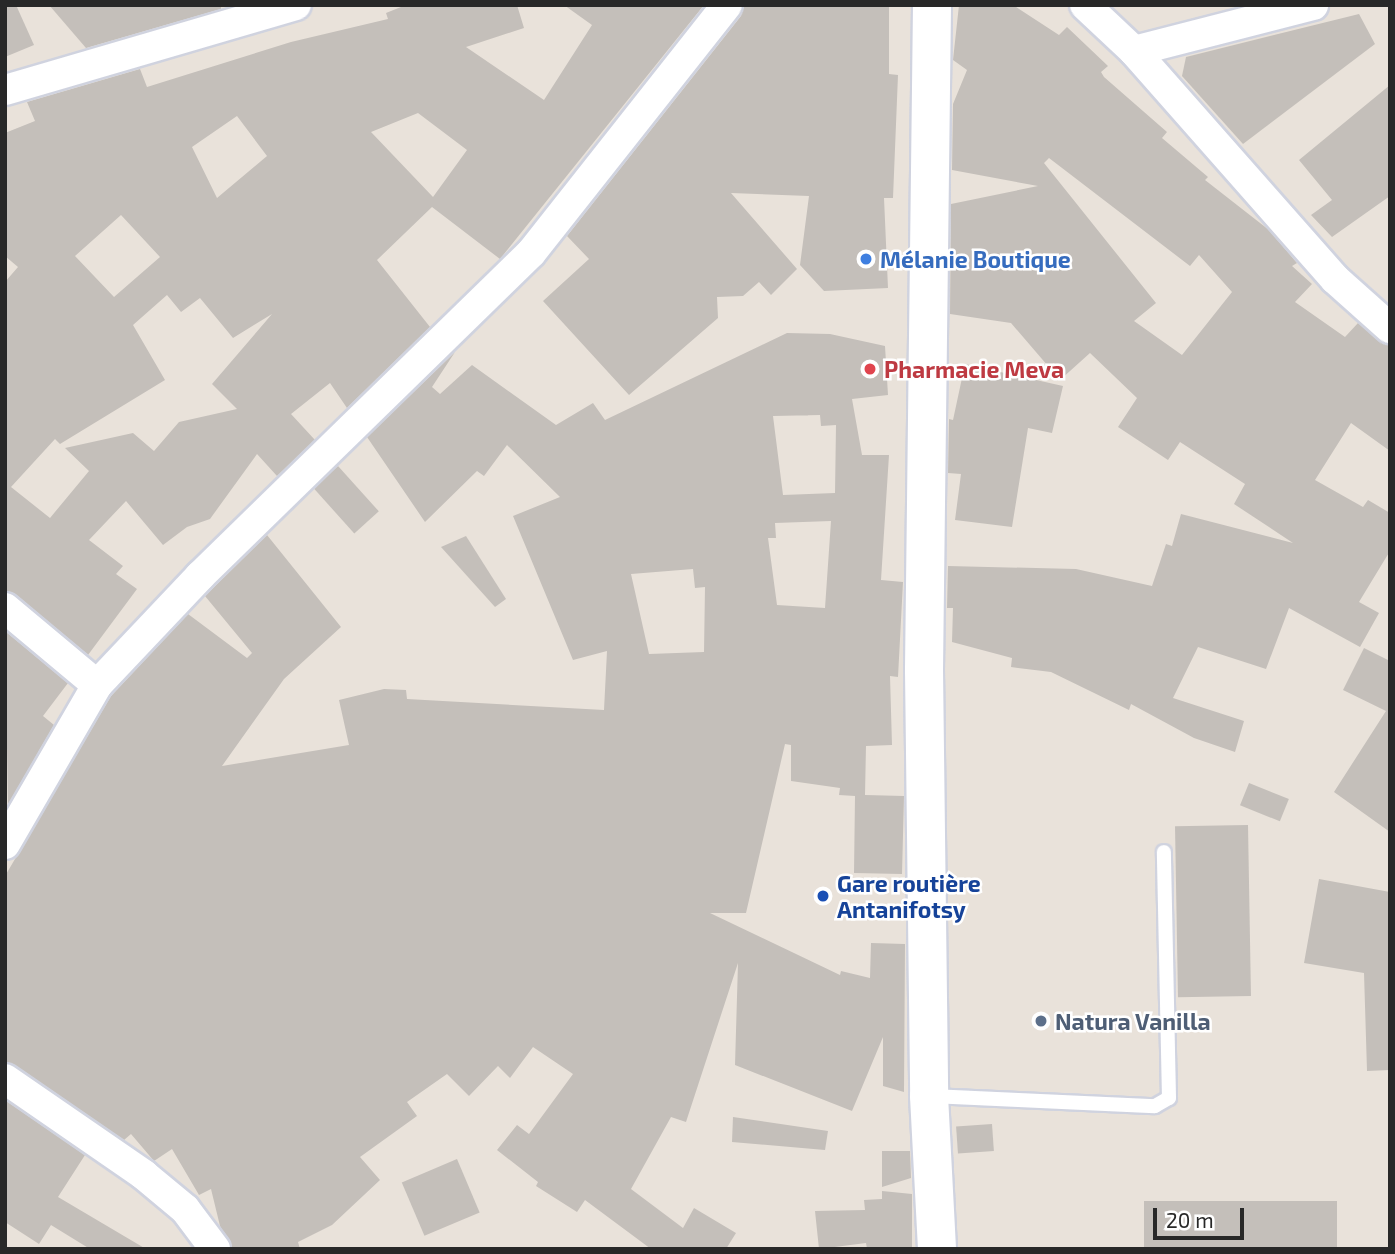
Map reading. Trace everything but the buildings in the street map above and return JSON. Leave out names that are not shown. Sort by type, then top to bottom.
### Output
[{"type":"main road","points":[[932,5],[924,670],[929,1096],[937,1249]]},
{"type":"street","points":[[5,90],[296,5]]},
{"type":"street","points":[[5,844],[97,685],[200,576],[531,253],[727,5]]},
{"type":"street","points":[[1085,5],[1134,51],[1335,279],[1390,328]]},
{"type":"street","points":[[1134,51],[1312,5]]},
{"type":"street","points":[[5,608],[97,685]]},
{"type":"street","points":[[5,1079],[144,1175],[185,1209],[215,1249]]},
{"type":"lane","points":[[929,1096],[1155,1106],[1169,1098],[1164,852]]},
{"type":"place","name":"Mélanie Boutique","points":[[866,259]]},
{"type":"place","name":"Pharmacie Meva","points":[[870,369]]},
{"type":"place","name":"Gare routière Antanifotsy","points":[[823,896]]},
{"type":"place","name":"Natura Vanilla","points":[[1041,1021]]}]
